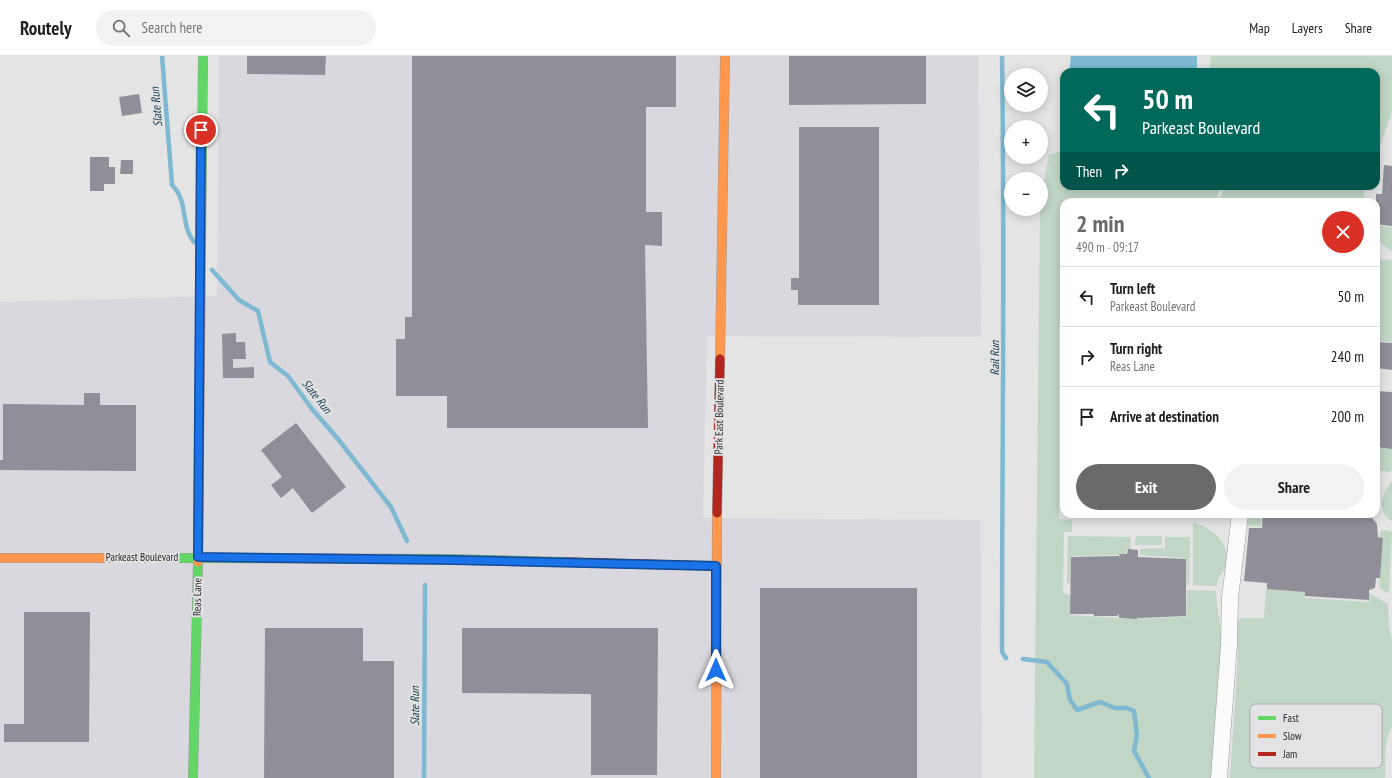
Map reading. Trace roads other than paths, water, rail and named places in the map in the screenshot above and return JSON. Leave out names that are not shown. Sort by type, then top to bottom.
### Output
[{"type":"street","name":"Reas Lane","points":[[193,778],[198,557],[203,56]]},
{"type":"street","name":"Park East Boulevard","points":[[716,778],[716,566],[725,56]]},
{"type":"street","points":[[1219,778],[1229,645],[1230,598],[1240,518]]},
{"type":"street","name":"Parkeast Boulevard","points":[[0,558],[198,557],[454,560],[716,566]]},
{"type":"water","points":[[1071,56],[1197,56],[1197,68],[1070,68]]},
{"type":"waterway","name":"Slate Run","points":[[162,56],[172,185],[181,199],[187,228],[194,242]]},
{"type":"waterway","name":"Rail Run","points":[[1002,56],[1002,652],[1006,658]]},
{"type":"waterway","name":"Slate Run","points":[[212,270],[239,300],[258,311],[270,362],[288,376],[312,409],[338,439],[391,507],[407,541]]},
{"type":"waterway","name":"Slate Run","points":[[424,778],[425,585]]},
{"type":"waterway","name":"Rail Run","points":[[1023,659],[1047,662],[1067,684],[1070,700],[1077,710],[1100,702],[1115,708],[1127,708],[1134,711],[1137,735],[1134,751],[1149,778]]}]
